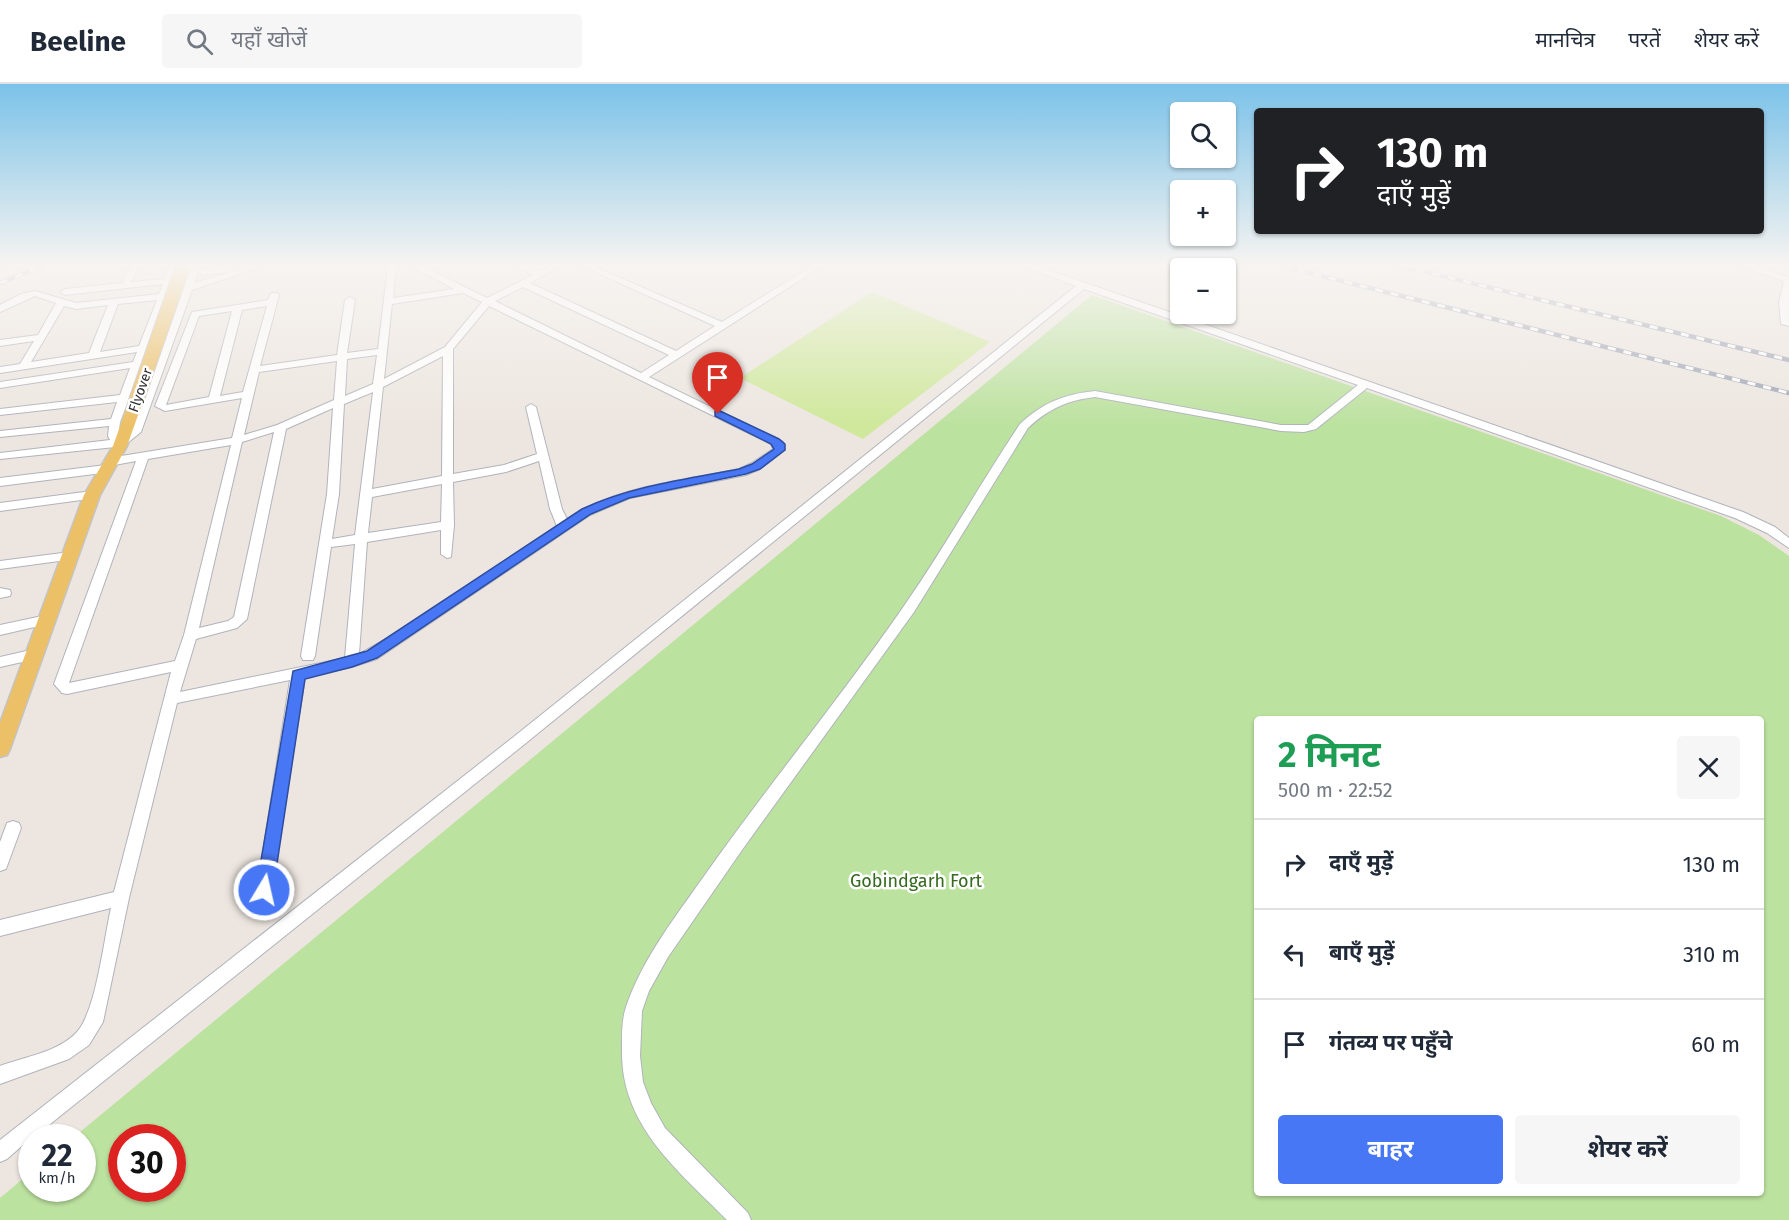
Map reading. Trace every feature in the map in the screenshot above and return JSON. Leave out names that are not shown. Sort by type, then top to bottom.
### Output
[{"type":"main road","name":"Flyover","points":[[0,749],[92,495],[118,444],[129,401],[162,319]]},
{"type":"street","points":[[24,366],[51,319]]},
{"type":"street","points":[[93,356],[107,319]]},
{"type":"street","points":[[118,444],[113,433],[116,422],[129,401],[136,364],[154,319]]},
{"type":"street","points":[[0,456],[118,444],[136,432],[176,319]]},
{"type":"street","points":[[193,319],[160,406],[165,408],[248,394]]},
{"type":"street","points":[[214,400],[235,319]]},
{"type":"street","points":[[0,1075],[63,1053],[83,1039],[97,1016],[121,898],[180,665],[191,635],[267,319]]},
{"type":"street","points":[[308,656],[333,494],[341,400],[342,357],[347,319]]},
{"type":"street","points":[[352,662],[361,539],[386,319]]},
{"type":"street","points":[[0,482],[107,465],[238,440],[280,427],[410,371],[448,349],[473,319]]},
{"type":"street","points":[[172,699],[298,675],[352,662],[372,654],[586,512],[627,495],[742,472],[756,466],[779,450],[779,444],[525,319]]},
{"type":"street","points":[[599,319],[676,355]]},
{"type":"street","points":[[706,319],[722,326]]},
{"type":"street","points":[[643,376],[733,319]]},
{"type":"street","points":[[0,1152],[521,739],[1041,319]]},
{"type":"street","points":[[1180,319],[1739,515],[1771,530],[1789,544]]},
{"type":"street","points":[[0,343],[41,337]]},
{"type":"street","points":[[0,370],[143,348]]},
{"type":"street","points":[[447,554],[448,349]]},
{"type":"street","points":[[254,370],[383,351]]},
{"type":"street","points":[[0,385],[136,364]]},
{"type":"street","points":[[741,1220],[658,1135],[643,1108],[634,1082],[631,1056],[633,1011],[642,987],[662,951],[735,845],[909,609],[1024,426],[1039,410],[1052,403],[1095,394],[1281,428],[1304,429],[1321,422],[1366,384]]},
{"type":"street","points":[[0,412],[129,401]]},
{"type":"street","points":[[531,407],[556,509],[564,527]]},
{"type":"street","points":[[0,434],[116,422]]},
{"type":"street","points":[[191,635],[232,625],[240,619],[280,427]]},
{"type":"street","points":[[367,494],[506,468],[544,456]]},
{"type":"street","points":[[143,457],[61,684],[67,689],[180,665]]},
{"type":"street","points":[[0,507],[92,495]]},
{"type":"street","points":[[326,544],[448,525]]},
{"type":"street","points":[[0,565],[70,556]]},
{"type":"street","points":[[0,630],[47,620]]},
{"type":"street","points":[[0,662],[35,654]]},
{"type":"street","points":[[264,890],[298,675]]},
{"type":"street","points":[[0,864],[13,828]]},
{"type":"street","points":[[0,928],[121,898]]},
{"type":"green space","points":[[831,319],[936,319],[990,342],[863,439],[740,378]]},
{"type":"green space","name":"Gobindgarh Fort","points":[[1063,319],[1160,319],[1721,516],[1759,535],[1789,556],[1789,1220],[0,1220],[0,1198],[18,1183],[18,1202],[96,1202],[96,1124],[90,1124]]},
{"type":"railway","points":[[1494,319],[1789,393]]},
{"type":"railway","points":[[1620,319],[1789,360]]},
{"type":"route","points":[[264,890],[298,675],[352,662],[372,654],[586,512],[609,501],[627,495],[742,472],[778,452],[779,444],[718,414]]}]
